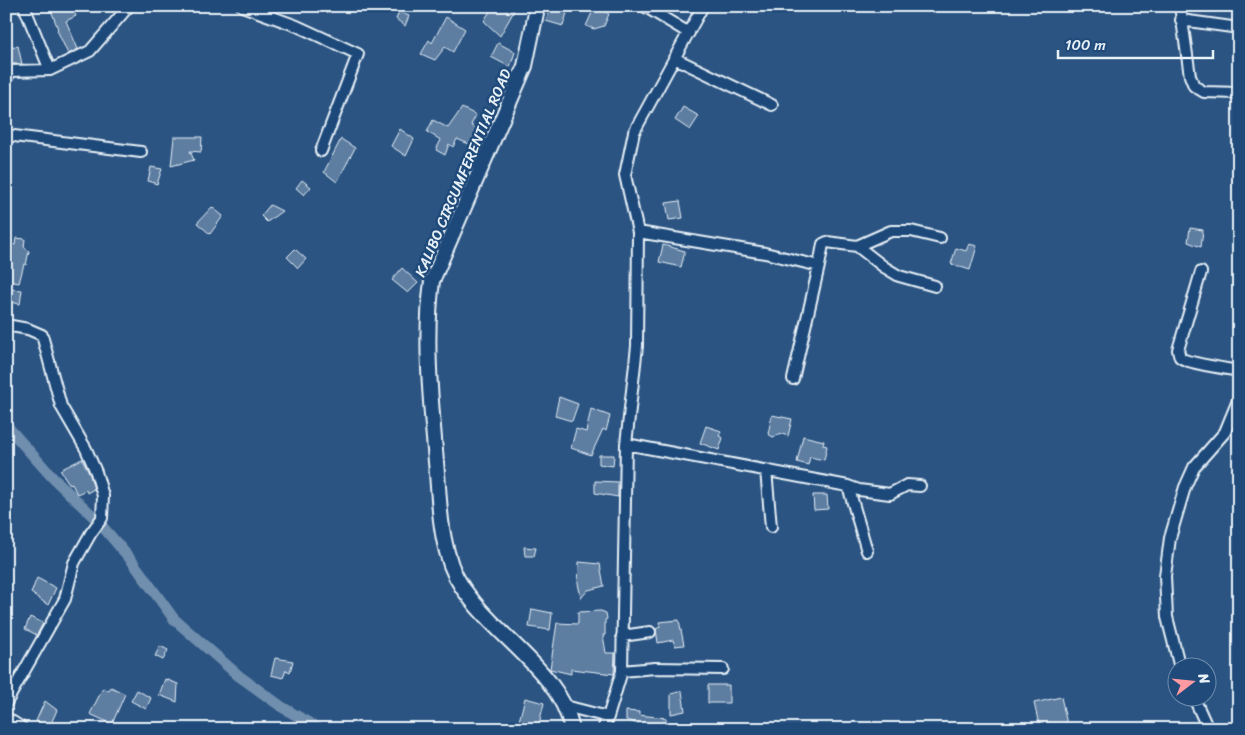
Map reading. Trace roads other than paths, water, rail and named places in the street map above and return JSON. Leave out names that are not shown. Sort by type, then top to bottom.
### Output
[{"type":"main road","name":"KALIBO CIRCUMFERENTIAL ROAD","points":[[536,6],[525,66],[432,281],[428,309],[427,343],[441,514],[447,552],[453,569],[470,599],[542,674],[558,694],[565,706],[572,729]]},
{"type":"main road","points":[[6,720],[20,729]]},
{"type":"street","points":[[24,6],[50,70]]},
{"type":"street","points":[[6,79],[11,71],[50,70],[90,51],[129,6]]},
{"type":"street","points":[[242,6],[297,26],[358,54],[321,151]]},
{"type":"street","points":[[644,6],[689,33]]},
{"type":"street","points":[[603,729],[622,671],[626,444],[637,346],[638,232],[625,176],[628,153],[634,132],[703,6]]},
{"type":"street","points":[[1180,6],[1190,76],[1194,86],[1204,92],[1239,93]]},
{"type":"street","points":[[1181,20],[1239,28]]},
{"type":"street","points":[[674,58],[772,105]]},
{"type":"street","points":[[6,134],[141,152]]},
{"type":"street","points":[[857,246],[891,231],[911,232],[940,238]]},
{"type":"street","points":[[638,232],[765,253],[818,266]]},
{"type":"street","points":[[793,379],[823,244],[827,242],[857,246],[899,276],[935,286]]},
{"type":"street","points":[[1201,272],[1178,350],[1179,356],[1194,363],[1239,371]]},
{"type":"street","points":[[6,324],[28,329],[42,335],[61,406],[86,449],[96,472],[103,496],[102,518],[74,563],[65,599],[6,702]]},
{"type":"street","points":[[1177,658],[1167,617],[1165,576],[1170,538],[1184,487],[1194,467],[1225,432],[1239,398]]},
{"type":"street","points":[[626,444],[848,486],[859,490],[890,494],[906,485],[920,486]]},
{"type":"street","points":[[766,470],[771,527]]},
{"type":"street","points":[[848,486],[867,551]]},
{"type":"street","points":[[622,636],[650,632]]},
{"type":"street","points":[[622,671],[654,668],[723,670]]},
{"type":"street","points":[[565,706],[608,717]]},
{"type":"street","points":[[1199,708],[1208,729]]},
{"type":"waterway","points":[[6,425],[53,478],[97,520]]},
{"type":"waterway","points":[[102,526],[132,561],[174,619],[239,676],[282,707],[319,729]]}]
